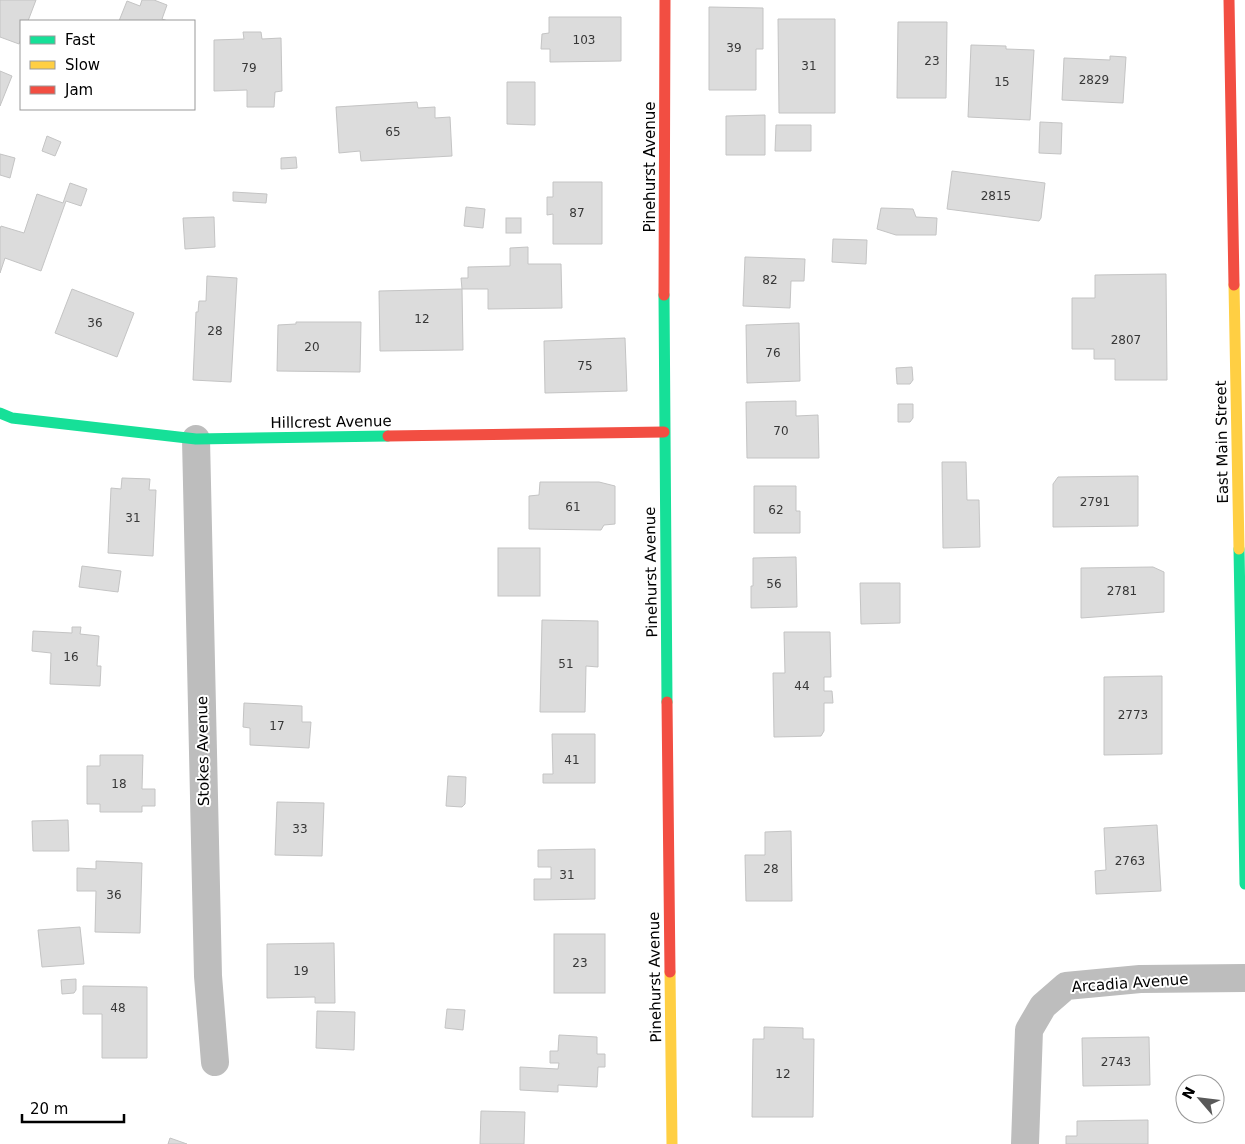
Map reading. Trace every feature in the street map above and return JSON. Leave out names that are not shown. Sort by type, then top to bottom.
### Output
[{"type":"street","name":"Pinehurst Avenue","points":[[665,0],[664,432],[672,1144]]},
{"type":"street","name":"East Main Street","points":[[1229,0],[1245,884]]},
{"type":"street","name":"Hillcrest Avenue","points":[[0,413],[12,418],[196,439],[664,432]]},
{"type":"street","name":"Stokes Avenue","points":[[196,439],[208,976],[215,1062]]},
{"type":"street","name":"Arcadia Avenue","points":[[1025,1144],[1029,1030],[1042,1006],[1066,986],[1140,979],[1245,978]]},
{"type":"building","points":[[0,0],[36,0],[28,20],[20,20],[19,44],[0,37]]},
{"type":"building","points":[[142,0],[154,0],[167,5],[162,19],[165,20],[119,20],[127,1],[140,6]]},
{"type":"building","points":[[709,7],[763,8],[763,49],[756,49],[756,90],[709,90]]},
{"type":"building","points":[[549,17],[621,17],[621,61],[550,62],[550,49],[541,49],[542,34],[549,33]]},
{"type":"building","points":[[778,19],[835,19],[835,113],[779,113]]},
{"type":"building","points":[[898,22],[947,22],[946,98],[897,98]]},
{"type":"building","points":[[243,32],[261,32],[262,39],[281,38],[282,91],[275,92],[274,107],[247,107],[247,90],[214,91],[214,40],[244,39]]},
{"type":"building","points":[[971,45],[1006,46],[1006,49],[1034,50],[1030,120],[968,117]]},
{"type":"building","points":[[1110,56],[1126,57],[1123,103],[1062,100],[1064,58],[1110,60]]},
{"type":"building","points":[[0,71],[12,76],[0,106]]},
{"type":"building","points":[[507,82],[535,82],[535,125],[507,124]]},
{"type":"building","points":[[417,102],[418,108],[435,107],[435,118],[450,117],[452,156],[361,161],[360,151],[339,153],[336,107]]},
{"type":"building","points":[[765,115],[765,155],[726,155],[726,116]]},
{"type":"building","points":[[1040,122],[1062,123],[1061,154],[1039,153]]},
{"type":"building","points":[[776,125],[811,125],[811,151],[775,151]]},
{"type":"building","points":[[47,136],[61,142],[55,156],[42,151]]},
{"type":"building","points":[[0,154],[15,158],[10,178],[0,175]]},
{"type":"building","points":[[296,157],[297,168],[281,169],[281,158]]},
{"type":"building","points":[[952,171],[1045,183],[1041,218],[1039,221],[947,209]]},
{"type":"building","points":[[553,182],[602,182],[602,244],[553,244],[553,214],[547,215],[547,197],[553,197]]},
{"type":"building","points":[[70,183],[87,189],[81,206],[66,201],[41,271],[5,258],[0,273],[1,226],[24,233],[37,194],[63,203]]},
{"type":"building","points":[[233,192],[267,194],[266,203],[233,201]]},
{"type":"building","points":[[466,207],[485,209],[483,228],[464,226]]},
{"type":"building","points":[[881,208],[913,209],[916,217],[937,218],[936,235],[896,235],[877,229]]},
{"type":"building","points":[[214,217],[215,247],[185,249],[183,218]]},
{"type":"building","points":[[506,218],[521,218],[521,233],[506,233]]},
{"type":"building","points":[[833,239],[867,240],[866,264],[832,262]]},
{"type":"building","points":[[528,247],[528,264],[561,264],[562,308],[488,309],[488,289],[462,289],[461,278],[468,278],[468,267],[510,266],[510,248]]},
{"type":"building","points":[[745,257],[805,259],[804,281],[791,281],[790,308],[743,306]]},
{"type":"building","points":[[1166,274],[1167,380],[1115,380],[1115,359],[1094,359],[1094,349],[1072,349],[1072,298],[1095,298],[1095,275]]},
{"type":"building","points":[[207,276],[237,278],[231,382],[193,380],[196,312],[198,312],[199,301],[206,301]]},
{"type":"building","points":[[72,289],[134,313],[117,357],[55,333]]},
{"type":"building","points":[[462,289],[463,350],[380,351],[379,291]]},
{"type":"building","points":[[296,322],[361,322],[360,372],[277,371],[278,325],[296,324]]},
{"type":"building","points":[[799,323],[800,381],[747,383],[746,325]]},
{"type":"building","points":[[625,338],[627,391],[545,393],[544,341]]},
{"type":"building","points":[[912,367],[913,380],[910,384],[897,384],[896,368]]},
{"type":"building","points":[[796,401],[796,416],[818,415],[819,458],[747,458],[746,402]]},
{"type":"building","points":[[898,404],[913,404],[913,418],[910,422],[898,422]]},
{"type":"building","points":[[942,462],[966,462],[967,500],[979,500],[980,547],[943,548]]},
{"type":"building","points":[[1138,476],[1138,526],[1053,527],[1053,484],[1058,477]]},
{"type":"building","points":[[122,478],[150,479],[149,490],[156,490],[153,556],[108,553],[111,488],[121,489]]},
{"type":"building","points":[[540,482],[599,482],[615,486],[615,524],[604,525],[601,530],[529,529],[529,496],[539,495]]},
{"type":"building","points":[[754,486],[796,486],[796,511],[800,511],[800,533],[754,533]]},
{"type":"building","points":[[498,548],[540,548],[540,596],[498,596]]},
{"type":"building","points":[[796,557],[797,607],[751,608],[753,558]]},
{"type":"building","points":[[82,566],[121,571],[118,592],[79,587]]},
{"type":"building","points":[[1153,567],[1164,572],[1164,612],[1081,618],[1081,568]]},
{"type":"building","points":[[860,583],[900,583],[900,623],[861,624]]},
{"type":"building","points":[[542,620],[598,621],[598,667],[586,666],[585,712],[540,712]]},
{"type":"building","points":[[72,627],[81,627],[80,634],[99,636],[97,666],[101,666],[100,686],[50,684],[51,653],[32,651],[33,631],[72,633]]},
{"type":"building","points":[[784,632],[830,632],[831,677],[824,677],[824,691],[832,691],[833,703],[824,703],[824,731],[821,736],[774,737],[773,673],[785,673]]},
{"type":"building","points":[[1162,676],[1162,754],[1104,755],[1104,677]]},
{"type":"building","points":[[244,703],[302,706],[302,722],[311,722],[309,748],[250,745],[250,728],[243,727]]},
{"type":"building","points":[[552,734],[595,734],[595,783],[543,783],[543,774],[553,774]]},
{"type":"building","points":[[100,755],[143,755],[142,789],[155,789],[155,806],[142,806],[142,812],[100,812],[100,804],[87,804],[87,766],[100,766]]},
{"type":"building","points":[[448,776],[466,777],[465,804],[462,807],[446,806]]},
{"type":"building","points":[[277,802],[324,803],[322,856],[275,855]]},
{"type":"building","points":[[68,820],[69,851],[33,851],[32,821]]},
{"type":"building","points":[[1157,825],[1161,891],[1096,894],[1095,871],[1106,870],[1104,828]]},
{"type":"building","points":[[791,831],[792,901],[746,901],[745,855],[765,855],[765,832]]},
{"type":"building","points":[[595,849],[595,899],[534,900],[534,879],[551,879],[551,867],[538,867],[538,850]]},
{"type":"building","points":[[96,861],[142,863],[140,933],[95,932],[96,891],[77,891],[77,868],[96,869]]},
{"type":"building","points":[[80,927],[84,964],[42,967],[38,930]]},
{"type":"building","points":[[554,934],[605,934],[605,993],[554,993]]},
{"type":"building","points":[[334,943],[335,1003],[315,1003],[315,997],[267,998],[267,944]]},
{"type":"building","points":[[76,979],[76,990],[74,993],[62,994],[61,980]]},
{"type":"building","points":[[83,986],[147,987],[147,1058],[102,1058],[102,1014],[83,1014]]},
{"type":"building","points":[[447,1009],[465,1010],[463,1030],[445,1028]]},
{"type":"building","points":[[317,1011],[355,1012],[354,1050],[316,1048]]},
{"type":"building","points":[[764,1027],[803,1028],[803,1039],[814,1039],[813,1117],[752,1117],[753,1039],[764,1039]]},
{"type":"building","points":[[559,1035],[597,1037],[597,1054],[605,1054],[605,1067],[598,1067],[597,1087],[558,1085],[558,1092],[520,1090],[520,1067],[558,1069],[559,1063],[550,1063],[550,1051],[558,1051]]},
{"type":"building","points":[[1149,1037],[1150,1085],[1083,1086],[1082,1038]]},
{"type":"building","points":[[481,1111],[525,1112],[524,1144],[480,1144]]},
{"type":"building","points":[[1148,1120],[1148,1144],[1066,1144],[1066,1136],[1077,1136],[1077,1121]]},
{"type":"building","points":[[170,1138],[187,1144],[168,1144]]},
{"type":"traffic: fast","points":[[664,295],[667,702]]},
{"type":"traffic: fast","points":[[0,413],[12,418],[196,439],[388,436]]},
{"type":"traffic: fast","points":[[1239,549],[1245,884]]},
{"type":"traffic: slow","points":[[1234,285],[1239,549]]},
{"type":"traffic: slow","points":[[670,972],[672,1144]]},
{"type":"traffic: jam","points":[[664,295],[665,0]]},
{"type":"traffic: jam","points":[[1229,0],[1234,285]]},
{"type":"traffic: jam","points":[[388,436],[664,432]]},
{"type":"traffic: jam","points":[[667,702],[670,972]]}]
